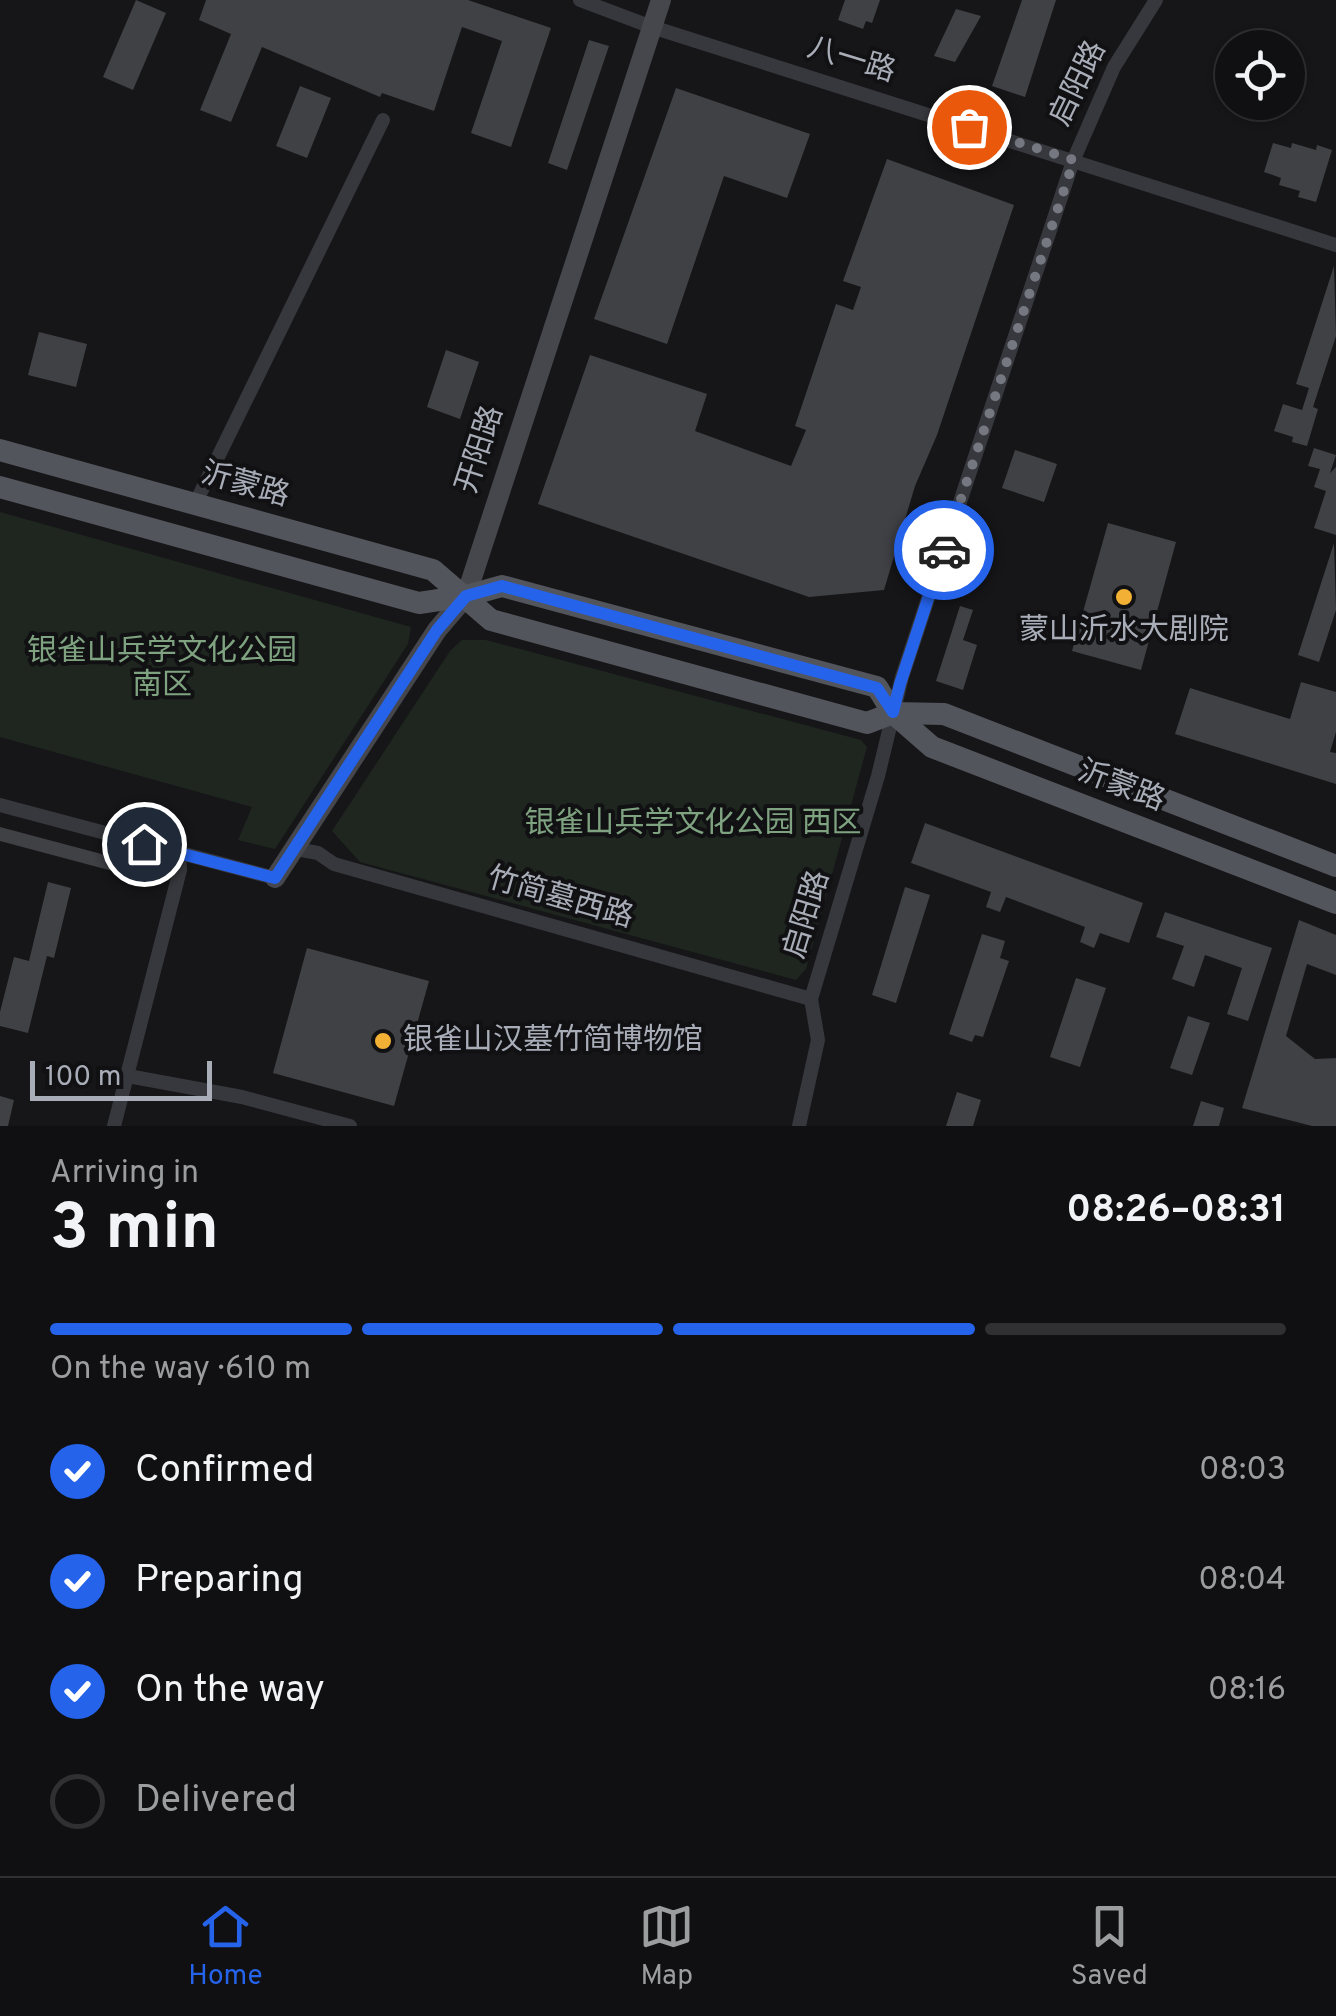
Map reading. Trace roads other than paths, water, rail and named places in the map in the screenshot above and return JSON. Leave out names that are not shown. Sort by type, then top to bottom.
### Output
[{"type":"main road","name":"沂蒙路","points":[[0,450],[433,570],[491,620],[868,722],[893,712],[944,714],[1336,866]]},
{"type":"main road","name":"沂蒙路","points":[[0,487],[419,603],[502,586],[877,688],[893,712],[932,748],[1336,903]]},
{"type":"street","name":"八一路","points":[[580,0],[652,28],[1336,245]]},
{"type":"street","name":"开阳路","points":[[275,878],[437,630],[466,596],[661,0]]},
{"type":"street","name":"启阳路","points":[[811,999],[908,658],[1074,160],[1114,67],[1156,0]]},
{"type":"street","points":[[196,504],[383,120]]},
{"type":"street","points":[[0,805],[275,878]]},
{"type":"street","name":"竹简墓西路","points":[[296,850],[318,852],[334,864],[811,999]]},
{"type":"street","points":[[114,1126],[180,870],[180,853]]},
{"type":"street","points":[[799,1126],[818,1040],[811,999]]},
{"type":"street","points":[[128,1076],[242,1097],[350,1126]]},
{"type":"place","name":"蒙山沂水大剧院","points":[[1124,597]]},
{"type":"place","name":"银雀山汉墓竹简博物馆","points":[[383,1041]]},
{"type":"park label","name":"银雀山兵学文化公园 南区","points":[[162,669]]},
{"type":"park label","name":"银雀山兵学文化公园 西区","points":[[693,824]]}]
